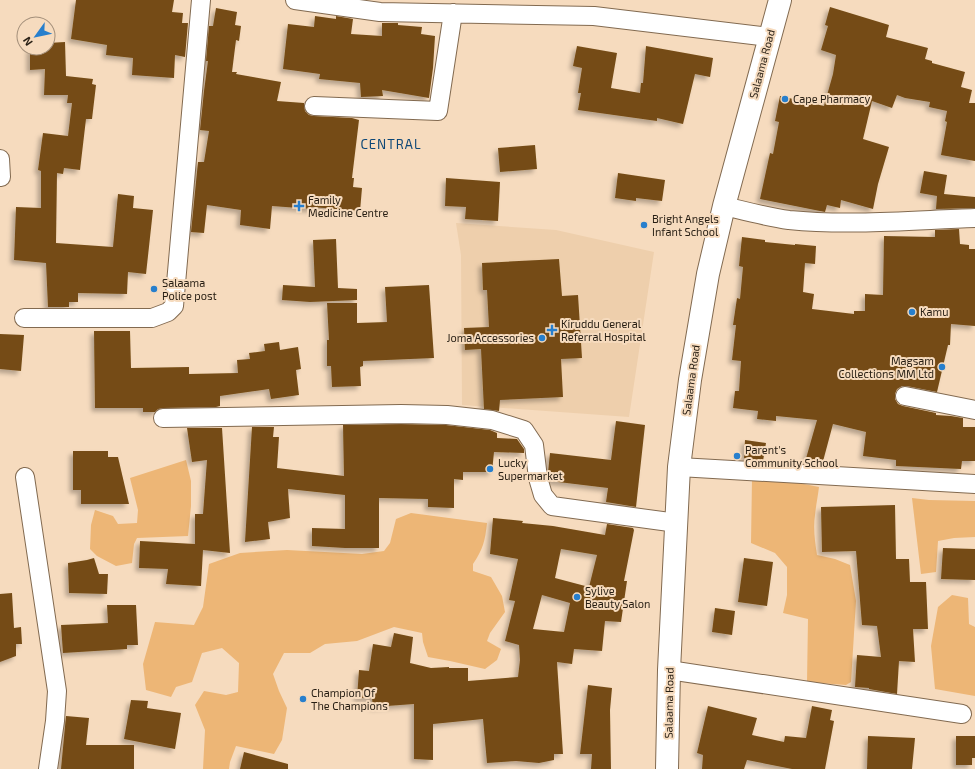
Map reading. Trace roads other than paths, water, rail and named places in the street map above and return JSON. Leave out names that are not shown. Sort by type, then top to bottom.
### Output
[{"type":"main road","name":"Salaama Road","points":[[667,769],[669,670],[679,467],[690,380],[708,274],[724,206],[780,0]]},
{"type":"street","points":[[24,318],[152,318],[168,312],[174,306],[201,0]]},
{"type":"street","points":[[295,0],[453,13],[594,16],[769,37]]},
{"type":"street","points":[[314,106],[438,111],[453,13]]},
{"type":"street","points":[[0,160],[1,177]]},
{"type":"street","points":[[724,206],[787,219],[807,221],[884,222],[975,218]]},
{"type":"street","points":[[905,396],[975,410]]},
{"type":"street","points":[[164,418],[402,414],[447,415],[492,420],[524,430],[534,445],[538,478],[543,495],[552,506],[677,523]]},
{"type":"street","points":[[679,467],[975,484]]},
{"type":"street","points":[[25,477],[57,691],[55,721],[48,769]]},
{"type":"street","points":[[669,670],[962,714]]},
{"type":"place","name":"Cape Pharmacy","points":[[785,99]]},
{"type":"place","name":"Family Medicine Centre","points":[[299,206]]},
{"type":"place","name":"Bright Angels Infant School","points":[[644,225]]},
{"type":"place","name":"Salaama Police post","points":[[154,289]]},
{"type":"place","name":"Kamu","points":[[912,312]]},
{"type":"place","name":"Kiruddu General Referral Hospital","points":[[552,330]]},
{"type":"place","name":"Joma Accessories","points":[[542,338]]},
{"type":"place","name":"Magsam Collections MM Ltd","points":[[942,367]]},
{"type":"place","name":"Parent's Community School","points":[[737,456]]},
{"type":"place","name":"Lucky Supermarket","points":[[490,469]]},
{"type":"place","name":"Sylive Beauty Salon","points":[[577,597]]},
{"type":"place","name":"Champion Of The Champions","points":[[303,699]]},
{"type":"district","name":"CENTRAL","points":[[391,144]]}]
